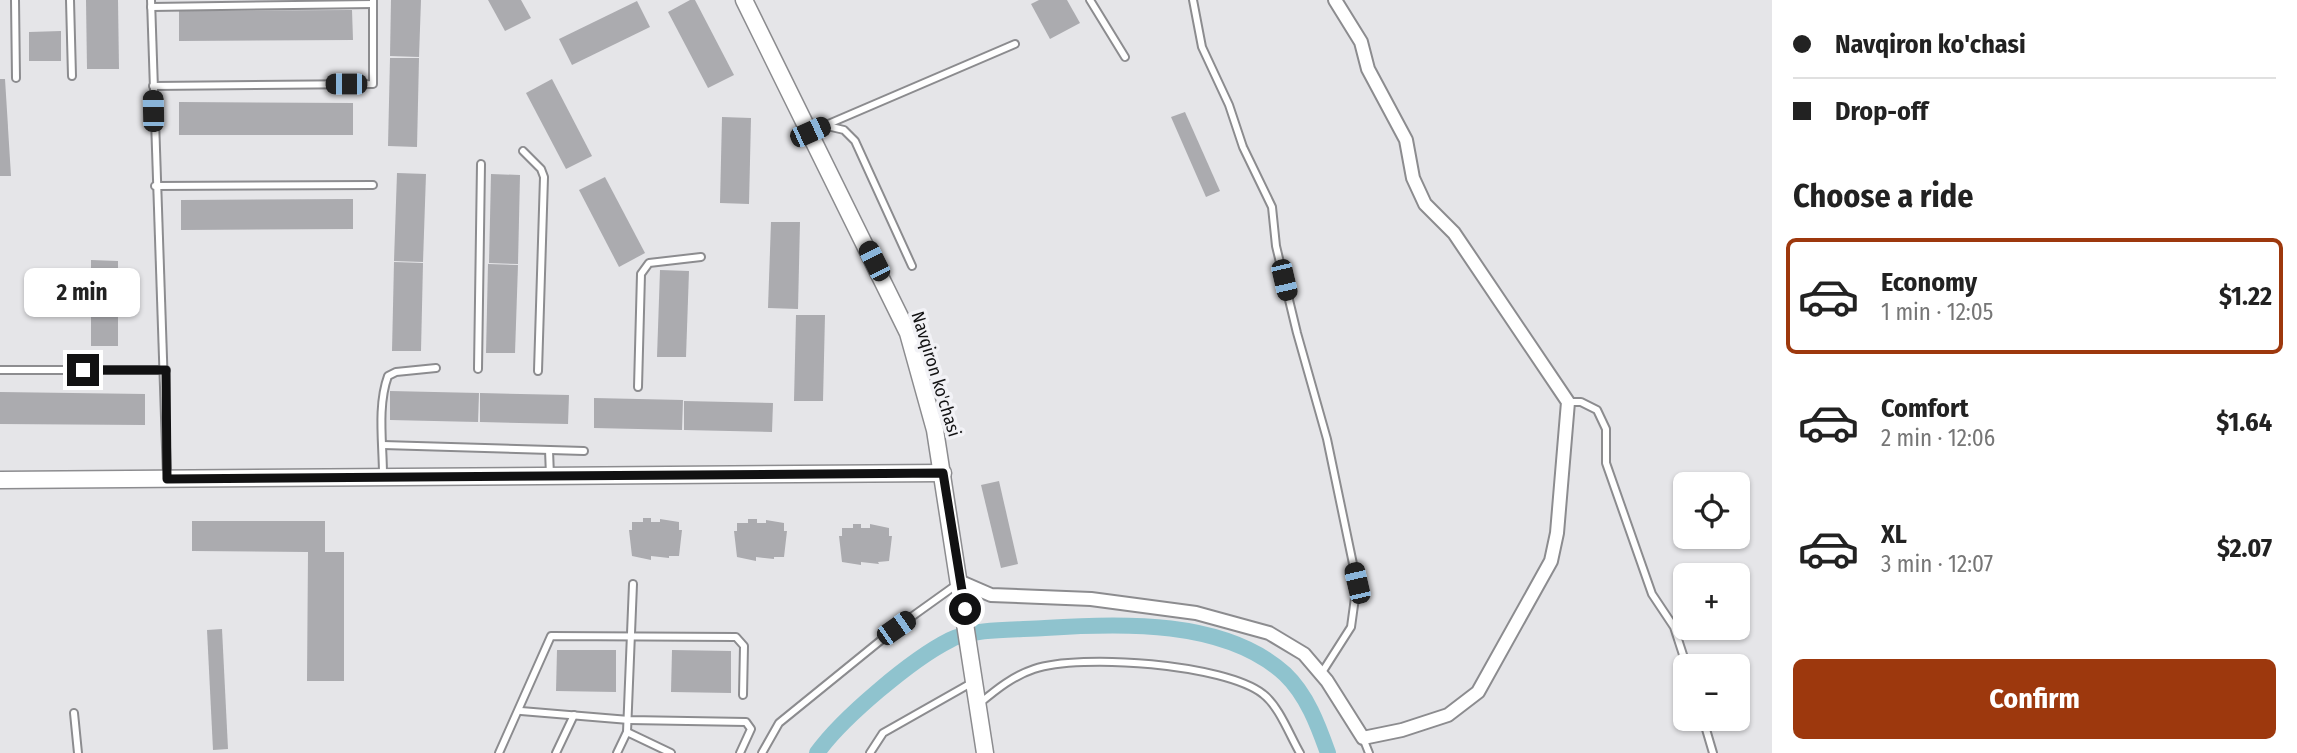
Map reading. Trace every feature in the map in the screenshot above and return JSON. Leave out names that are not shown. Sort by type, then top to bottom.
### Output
[{"type":"street","name":"Navqiron ko'chasi","points":[[744,0],[817,129],[908,333],[935,430],[943,473],[985,753]]},
{"type":"street","points":[[961,582],[991,595],[1091,599],[1196,613],[1269,633],[1304,654],[1321,674],[1363,737],[1402,730],[1448,715],[1478,692],[1550,561],[1557,533],[1568,402],[1454,233],[1425,204],[1413,178],[1406,141],[1368,69],[1361,42],[1335,0]]},
{"type":"street","points":[[0,480],[943,473]]},
{"type":"lane","points":[[15,0],[16,78]]},
{"type":"lane","points":[[70,0],[72,76]]},
{"type":"lane","points":[[1090,0],[1125,57]]},
{"type":"lane","points":[[1193,0],[1202,47],[1229,104],[1243,147],[1272,206],[1276,246],[1327,439],[1357,583],[1351,627],[1321,674]]},
{"type":"lane","points":[[153,86],[373,84],[373,2],[151,3],[155,186],[166,370],[167,479]]},
{"type":"lane","points":[[817,129],[1015,44]]},
{"type":"lane","points":[[817,129],[844,130],[855,141],[912,266]]},
{"type":"lane","points":[[523,151],[541,169],[544,177],[538,371]]},
{"type":"lane","points":[[478,369],[481,164]]},
{"type":"lane","points":[[155,186],[373,185]]},
{"type":"lane","points":[[638,387],[640,274],[649,263],[701,257]]},
{"type":"lane","points":[[383,477],[384,387],[388,376],[396,372],[436,368]]},
{"type":"lane","points":[[0,370],[166,370]]},
{"type":"lane","points":[[1568,402],[1581,402],[1597,410],[1606,429],[1606,463],[1652,594],[1674,627],[1683,654]]},
{"type":"lane","points":[[383,445],[584,451]]},
{"type":"lane","points":[[549,450],[550,476]]},
{"type":"lane","points":[[762,753],[779,723],[896,628],[961,582]]},
{"type":"lane","points":[[617,753],[627,732],[629,720],[633,584]]},
{"type":"lane","points":[[499,753],[521,710],[551,636],[736,638],[744,646],[743,695]]},
{"type":"lane","points":[[979,704],[1007,681],[1036,668],[1091,661],[1165,666],[1238,679],[1266,695],[1300,753]]},
{"type":"lane","points":[[870,753],[883,733],[976,680]]},
{"type":"lane","points":[[521,710],[629,720],[746,722],[751,729],[740,753]]},
{"type":"lane","points":[[74,713],[78,753]]},
{"type":"lane","points":[[556,753],[575,715]]},
{"type":"lane","points":[[1707,731],[1713,753]]},
{"type":"lane","points":[[627,732],[671,753]]},
{"type":"lane","points":[[1363,737],[1369,753]]},
{"type":"building","points":[[86,0],[118,0],[119,69],[87,69]]},
{"type":"building","points":[[391,0],[421,0],[419,57],[390,56]]},
{"type":"building","points":[[488,0],[521,0],[531,18],[505,31]]},
{"type":"building","points":[[695,0],[734,75],[708,88],[668,12]]},
{"type":"building","points":[[1039,0],[1067,0],[1080,23],[1050,39],[1031,4]]},
{"type":"building","points":[[637,1],[650,27],[572,65],[559,39]]},
{"type":"building","points":[[352,10],[353,40],[179,41],[179,11]]},
{"type":"building","points":[[61,31],[61,61],[29,61],[29,32]]},
{"type":"building","points":[[390,58],[419,58],[417,147],[388,146]]},
{"type":"building","points":[[0,79],[5,79],[11,176],[0,176]]},
{"type":"building","points":[[552,79],[592,156],[566,169],[526,93]]},
{"type":"building","points":[[179,102],[353,103],[353,135],[179,135]]},
{"type":"building","points":[[1185,112],[1220,191],[1206,197],[1171,117]]},
{"type":"building","points":[[722,117],[751,118],[749,204],[720,203]]},
{"type":"building","points":[[397,173],[426,174],[423,262],[394,261]]},
{"type":"building","points":[[491,174],[520,175],[518,264],[489,263]]},
{"type":"building","points":[[605,177],[645,253],[619,267],[579,190]]},
{"type":"building","points":[[353,199],[353,229],[181,230],[181,200]]},
{"type":"building","points":[[771,222],[800,222],[798,309],[768,308]]},
{"type":"building","points":[[91,260],[118,261],[118,346],[91,346]]},
{"type":"building","points":[[394,262],[423,263],[421,351],[392,351]]},
{"type":"building","points":[[488,264],[518,265],[515,353],[486,353]]},
{"type":"building","points":[[660,270],[689,271],[686,357],[657,357]]},
{"type":"building","points":[[796,315],[825,315],[823,401],[794,401]]},
{"type":"building","points":[[390,391],[479,393],[478,422],[390,420]]},
{"type":"building","points":[[0,392],[145,394],[145,425],[0,424]]},
{"type":"building","points":[[480,393],[569,395],[568,424],[480,422]]},
{"type":"building","points":[[594,398],[683,400],[682,430],[594,428]]},
{"type":"building","points":[[684,401],[773,403],[772,432],[684,430]]},
{"type":"building","points":[[999,481],[1018,564],[1001,568],[981,485]]},
{"type":"building","points":[[643,518],[651,518],[651,522],[660,522],[660,519],[679,522],[679,530],[682,530],[679,556],[651,556],[651,560],[632,556],[629,530],[632,530],[632,522],[643,522]]},
{"type":"building","points":[[748,519],[757,519],[757,523],[766,523],[766,520],[784,523],[784,531],[787,531],[784,557],[756,557],[756,561],[737,557],[734,531],[737,531],[737,523],[748,523]]},
{"type":"building","points":[[192,521],[325,521],[325,552],[344,552],[344,681],[307,681],[308,552],[192,551]]},
{"type":"building","points":[[853,524],[861,524],[861,528],[870,528],[870,524],[889,528],[889,536],[892,536],[889,561],[878,562],[879,564],[861,562],[861,565],[842,562],[839,536],[842,536],[842,528],[853,528]]},
{"type":"building","points":[[222,629],[228,749],[213,750],[207,630]]},
{"type":"building","points":[[557,650],[616,650],[616,692],[556,691]]},
{"type":"building","points":[[672,650],[731,651],[731,693],[671,692]]},
{"type":"waterway","points":[[817,753],[843,723],[879,691],[917,661],[950,640],[983,631],[1106,625],[1171,628],[1202,634],[1233,643],[1261,656],[1285,674],[1300,691],[1316,721],[1328,753]]},
{"type":"route","points":[[83,370],[166,370],[167,479],[943,473],[965,609]]}]
